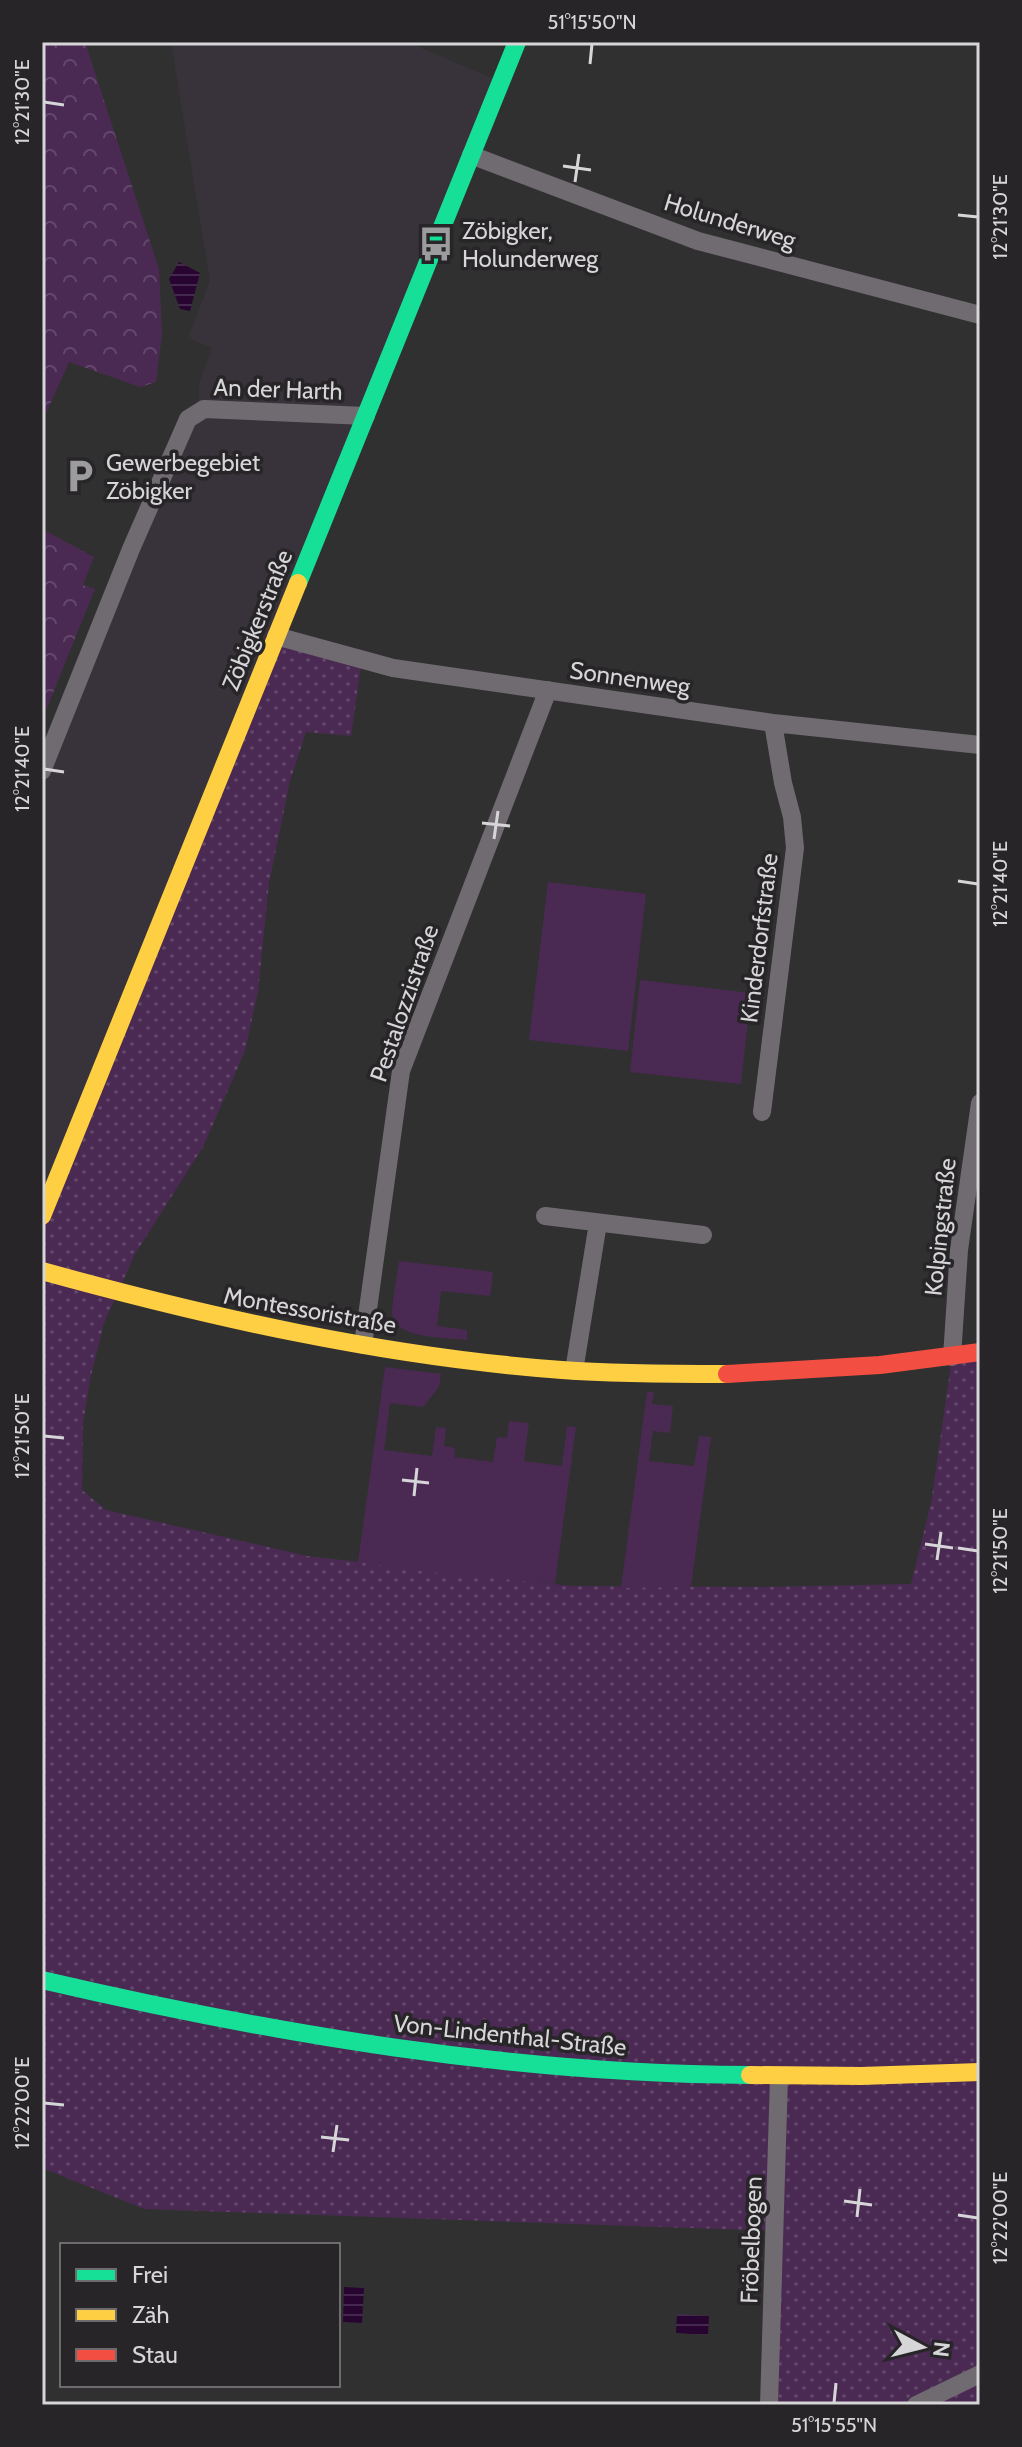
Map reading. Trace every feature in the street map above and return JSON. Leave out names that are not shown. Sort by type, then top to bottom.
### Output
[{"type":"street","name":"Zöbigkerstraße","points":[[42,1216],[517,42]]},
{"type":"street","name":"Holunderweg","points":[[471,155],[698,241],[980,315]]},
{"type":"street","name":"An der Harth","points":[[42,771],[131,549],[188,419],[204,409],[366,416]]},
{"type":"street","name":"Sonnenweg","points":[[276,636],[393,668],[773,723],[980,745]]},
{"type":"street","name":"Pestalozzistraße","points":[[363,1345],[401,1071],[548,690]]},
{"type":"street","name":"Kinderdorfstraße","points":[[762,1112],[795,848],[792,817],[773,723]]},
{"type":"street","name":"Kolpingstraße","points":[[952,1357],[959,1250],[980,1103]]},
{"type":"street","points":[[545,1216],[703,1235]]},
{"type":"street","points":[[574,1371],[598,1223]]},
{"type":"street","name":"Montessoristraße","points":[[42,1271],[215,1317],[363,1345],[574,1371],[672,1374],[796,1372],[980,1352]]},
{"type":"street","name":"Von-Lindenthal-Straße","points":[[42,1980],[200,2017],[285,2032],[558,2067],[779,2077],[980,2072]]},
{"type":"street","name":"Fröbelbogen","points":[[769,2405],[779,2077]]},
{"type":"street","points":[[916,2405],[980,2374]]},
{"type":"shaded area","points":[[171,42],[407,42],[501,82],[42,1216],[42,771],[199,411],[199,383],[212,348],[188,338],[210,281]]},
{"type":"shaded area","points":[[179,262],[200,273],[190,311],[180,309],[169,279]]},
{"type":"shaded area","points":[[344,2287],[364,2288],[362,2323],[343,2322]]},
{"type":"shaded area","points":[[677,2314],[709,2316],[708,2335],[676,2333]]},
{"type":"green space","points":[[42,42],[85,42],[159,269],[162,334],[156,382],[140,387],[69,362],[42,422]]},
{"type":"green space","points":[[42,529],[94,557],[83,585],[95,589],[42,720]]},
{"type":"green space","points":[[276,636],[362,659],[351,736],[306,732],[290,781],[269,883],[258,992],[245,1051],[203,1147],[135,1254],[104,1323],[83,1424],[82,1490],[106,1510],[307,1556],[571,1586],[911,1584],[931,1503],[952,1357],[980,1352],[980,2405],[769,2405],[775,2231],[144,2209],[42,2168],[42,1216]]},
{"type":"green space","points":[[548,882],[646,894],[628,1051],[529,1040]]},
{"type":"green space","points":[[640,980],[751,993],[741,1084],[630,1072]]},
{"type":"green space","points":[[399,1261],[493,1272],[490,1296],[441,1291],[437,1326],[467,1330],[467,1340],[410,1332],[394,1320],[392,1311]]},
{"type":"green space","points":[[385,1367],[441,1374],[439,1387],[423,1407],[390,1403],[384,1450],[432,1456],[436,1427],[446,1428],[444,1446],[455,1448],[454,1457],[493,1462],[497,1437],[507,1438],[509,1421],[529,1423],[524,1461],[562,1466],[567,1426],[576,1427],[555,1584],[358,1562]]},
{"type":"green space","points":[[647,1392],[654,1392],[652,1404],[673,1406],[670,1433],[653,1431],[649,1461],[694,1466],[699,1436],[711,1437],[691,1587],[621,1588]]},
{"type":"traffic: fast","points":[[298,583],[517,42]]},
{"type":"traffic: fast","points":[[42,1980],[305,2034],[482,2059],[660,2073],[750,2075]]},
{"type":"traffic: slow","points":[[42,1216],[298,583]]},
{"type":"traffic: slow","points":[[42,1271],[235,1320],[430,1356],[583,1371],[727,1374]]},
{"type":"traffic: slow","points":[[750,2075],[861,2076],[980,2072]]},
{"type":"traffic: jam","points":[[727,1374],[880,1365],[980,1352]]},
{"type":"place","name":"Zöbigker, Holunderweg","points":[[436,244]]},
{"type":"place","name":"Gewerbegebiet Zöbigker","points":[[80,476]]}]
